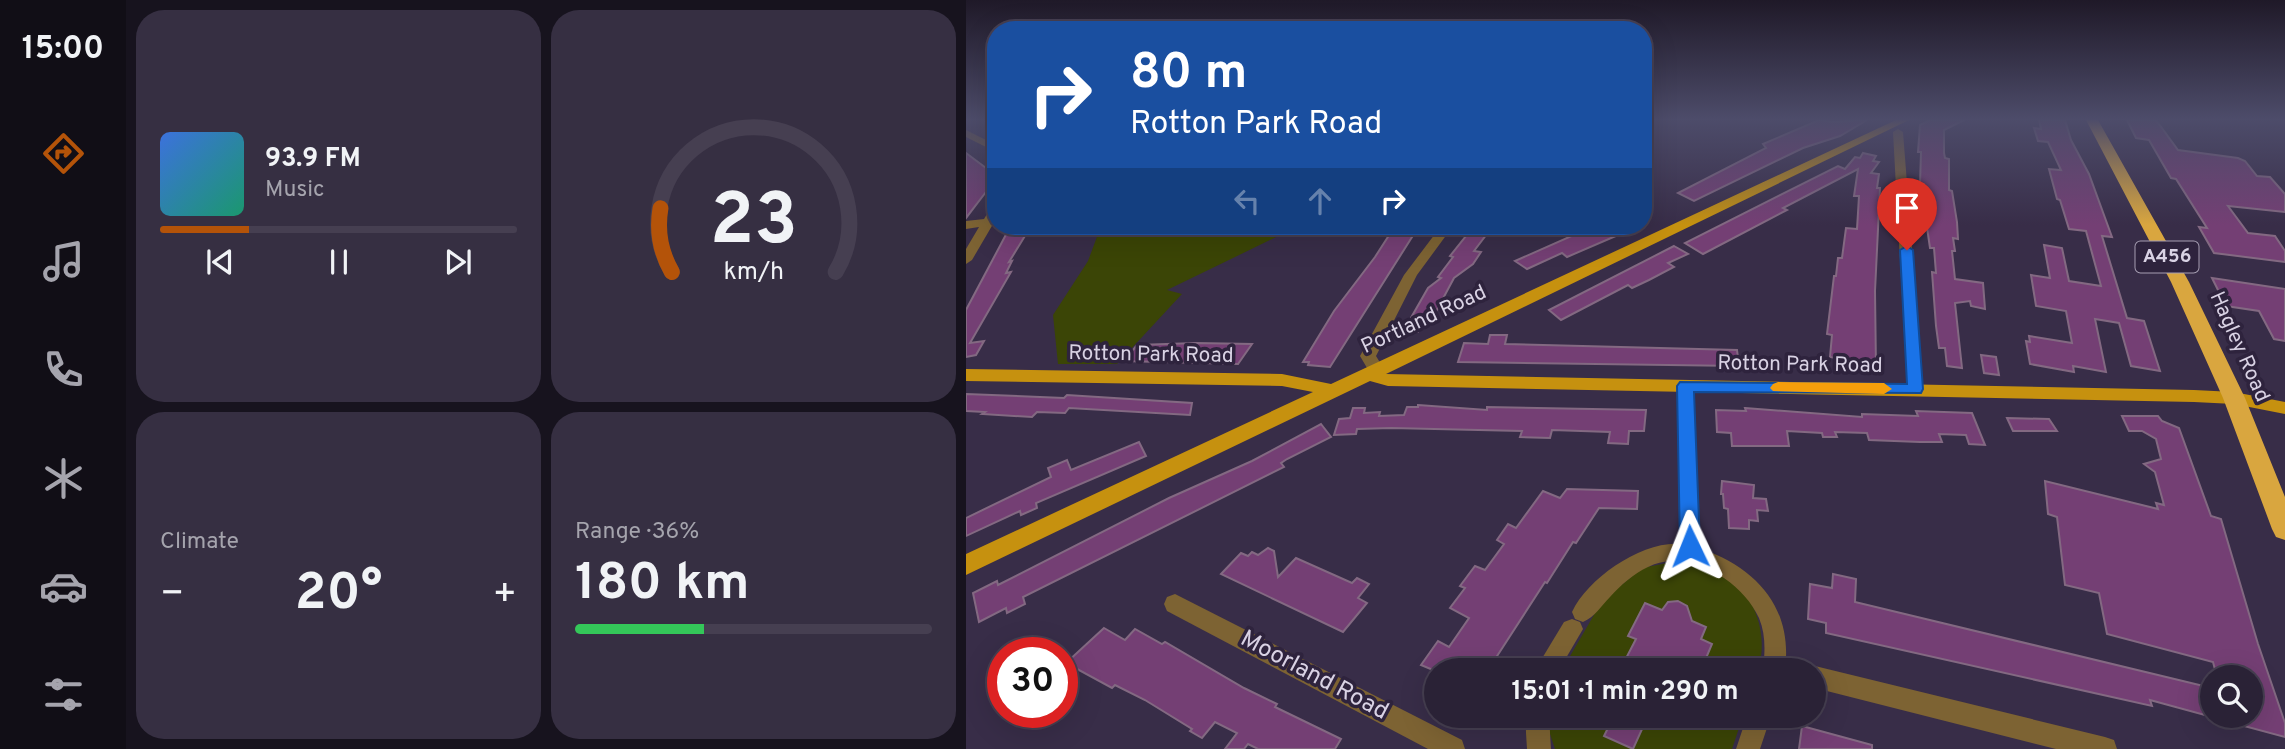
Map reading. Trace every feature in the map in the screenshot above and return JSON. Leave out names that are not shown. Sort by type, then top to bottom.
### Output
[{"type":"highway","name":"Hagley Road","points":[[2111,155],[2176,275],[2234,398],[2285,528]]},
{"type":"main road","name":"Portland Road","points":[[966,565],[1832,155]]},
{"type":"main road","name":"Rotton Park Road","points":[[1371,371],[1388,380],[1915,389],[2234,398],[2285,408]]},
{"type":"main road","name":"Rotton Park Road","points":[[966,374],[1282,380],[1334,390]]},
{"type":"street","points":[[1898,155],[1915,389]]},
{"type":"street","points":[[966,225],[987,222]]},
{"type":"street","points":[[966,261],[987,224]]},
{"type":"street","points":[[1371,371],[1368,356],[1411,275],[1440,235]]},
{"type":"street","points":[[1686,386],[1690,546],[1695,555]]},
{"type":"street","points":[[1553,658],[1607,583],[1639,562],[1671,552],[1695,555],[1741,577],[1767,612],[1776,638],[1778,658]]},
{"type":"street","name":"Moorland Road","points":[[1175,604],[1453,749]]},
{"type":"street","points":[[1826,680],[2105,749]]},
{"type":"street","points":[[1538,728],[1539,749]]},
{"type":"street","points":[[1748,749],[1755,728]]},
{"type":"green space","points":[[1098,235],[1280,235],[1167,290],[1182,294],[1117,364],[1058,364],[1053,315],[1088,261]]},
{"type":"green space","points":[[1672,562],[1718,573],[1735,583],[1752,604],[1757,617],[1761,630],[1761,658],[1569,658],[1602,601],[1642,568]]},
{"type":"green space","points":[[1548,728],[1739,728],[1732,749],[1555,749]]},
{"type":"building","points":[[966,155],[969,155],[987,169],[987,191],[966,218]]},
{"type":"building","points":[[1752,155],[1789,155],[1694,201],[1678,193]]},
{"type":"building","points":[[1862,155],[1871,155],[1876,156],[1873,161],[1879,162],[1871,173],[1879,174],[1877,188],[1880,188],[1875,291],[1876,370],[1846,365],[1846,360],[1830,357],[1832,335],[1827,334],[1834,276],[1838,258],[1842,258],[1846,228],[1857,229],[1859,196],[1854,196],[1858,169],[1703,254],[1685,243],[1838,166],[1845,169],[1855,157],[1860,158]]},
{"type":"building","points":[[1921,155],[1944,155],[1949,159],[1949,190],[1952,191],[1958,239],[1953,238],[1955,279],[1983,283],[1985,309],[1971,306],[1970,301],[1955,303],[1962,368],[1947,366],[1945,348],[1939,348],[1932,272],[1936,273],[1934,248],[1930,248],[1924,184],[1920,184]]},
{"type":"building","points":[[2054,155],[2079,155],[2089,174],[2112,237],[2102,236],[2127,318],[2144,321],[2160,371],[2131,366],[2119,323],[2095,319],[2106,372],[2073,366],[2074,372],[2030,364],[2026,341],[2030,342],[2029,336],[2072,343],[2066,311],[2036,306],[2031,275],[2050,278],[2044,245],[2062,248],[2069,281],[2101,286],[2086,231],[2069,229],[2060,200],[2057,199],[2049,169],[2061,170]]},
{"type":"building","points":[[2158,155],[2215,155],[2238,158],[2245,161],[2257,176],[2270,177],[2285,194],[2285,212],[2228,206],[2248,233],[2275,236],[2285,251],[2285,262],[2214,253],[2199,227],[2207,228],[2176,179],[2171,178]]},
{"type":"building","points":[[1006,235],[1026,235],[1009,262],[1012,261],[1006,273],[1011,272],[970,343],[984,341],[976,355],[966,357],[966,310]]},
{"type":"building","points":[[1389,235],[1413,235],[1330,367],[1303,362],[1334,311]]},
{"type":"building","points":[[1467,235],[1486,235],[1474,251],[1481,252],[1473,264],[1454,278],[1431,321],[1425,320],[1418,332],[1404,330],[1428,288],[1441,278],[1438,277],[1453,257],[1450,256]]},
{"type":"building","points":[[1574,235],[1618,235],[1567,257],[1562,253],[1527,269],[1515,261]]},
{"type":"building","points":[[1674,246],[1688,254],[1668,263],[1674,267],[1649,280],[1632,288],[1628,285],[1561,320],[1549,310]]},
{"type":"building","points":[[2212,278],[2285,289],[2285,341],[2274,339],[2259,311],[2226,306]]},
{"type":"building","points":[[1490,335],[1507,335],[1505,344],[1737,350],[1739,366],[1458,362],[1464,343],[1488,344]]},
{"type":"building","points":[[1252,344],[1238,364],[1124,361],[1137,345]]},
{"type":"building","points":[[1981,355],[1996,357],[1999,375],[1984,373]]},
{"type":"building","points":[[966,394],[1064,398],[1067,395],[1192,403],[1190,415],[1069,408],[1065,413],[1037,412],[1032,417],[966,411]]},
{"type":"building","points":[[1418,405],[1487,410],[1487,407],[1646,410],[1644,431],[1629,431],[1628,444],[1608,443],[1610,432],[1552,430],[1550,438],[1520,437],[1522,431],[1391,428],[1357,429],[1356,434],[1334,435],[1339,419],[1350,418],[1353,408],[1365,408],[1364,413],[1380,412],[1379,416],[1404,415],[1407,407]]},
{"type":"building","points":[[1745,408],[1862,417],[1862,414],[1918,416],[1916,411],[1972,413],[1985,445],[1969,444],[1966,435],[1939,434],[1942,442],[1920,442],[1869,440],[1867,433],[1835,432],[1837,437],[1823,437],[1822,433],[1787,431],[1789,446],[1732,446],[1731,433],[1717,432],[1716,410],[1746,411]]},
{"type":"building","points":[[2122,416],[2158,416],[2162,421],[2179,428],[2211,516],[2221,519],[2258,644],[2285,723],[2285,737],[2252,728],[2263,728],[2263,665],[2214,665],[2213,662],[2107,634],[2099,593],[2065,585],[2057,517],[2048,514],[2045,481],[2158,509],[2156,503],[2164,505],[2155,472],[2144,464],[2161,459],[2156,439],[2142,431],[2129,431]]},
{"type":"building","points":[[2007,418],[2049,419],[2057,431],[2013,431]]},
{"type":"building","points":[[1321,424],[1331,437],[1287,459],[1281,463],[1284,467],[1023,597],[1025,604],[1007,613],[1006,608],[979,622],[973,593],[997,581],[998,585],[1169,498],[1252,461]]},
{"type":"building","points":[[1139,442],[1146,456],[1036,503],[1037,508],[1021,515],[1020,511],[966,536],[966,518],[1051,477],[1048,468],[1067,460],[1071,470]]},
{"type":"building","points":[[1722,481],[1754,485],[1753,498],[1766,499],[1768,511],[1757,510],[1758,521],[1749,520],[1749,529],[1729,528],[1728,509],[1724,508],[1721,494]]},
{"type":"building","points":[[1567,489],[1638,491],[1637,509],[1599,508],[1547,583],[1545,582],[1496,658],[1426,658],[1438,641],[1449,647],[1469,618],[1450,608],[1465,588],[1460,586],[1475,566],[1485,570],[1504,544],[1497,540],[1508,524],[1516,528],[1543,491],[1560,498]]},
{"type":"building","points":[[1268,548],[1274,551],[1278,577],[1296,558],[1352,583],[1357,578],[1369,584],[1358,598],[1367,603],[1343,632],[1221,574],[1241,553],[1248,556],[1252,552],[1258,555]]},
{"type":"building","points":[[1833,574],[1856,579],[1855,602],[2200,685],[2200,714],[2150,700],[2152,706],[1826,633],[1826,623],[1808,619],[1810,584],[1832,588]]},
{"type":"building","points":[[1678,601],[1687,606],[1692,621],[1706,627],[1701,639],[1712,644],[1706,658],[1626,658],[1636,639],[1628,636],[1645,603],[1662,610],[1668,602]]},
{"type":"building","points":[[1104,628],[1125,640],[1135,629],[1162,644],[1165,642],[1277,704],[1275,707],[1341,739],[1335,749],[1258,749],[1248,744],[1244,749],[1225,749],[1237,733],[1215,722],[1202,738],[1145,700],[1115,685],[1112,688],[1078,670],[1078,652]]},
{"type":"building","points":[[1608,728],[1643,728],[1633,749],[1604,736]]},
{"type":"building","points":[[1802,728],[1872,745],[1872,749],[1799,749]]},
{"type":"slow traffic","points":[[1778,388],[1884,389]]},
{"type":"route","points":[[1690,546],[1686,386],[1915,389],[1907,250]]}]
